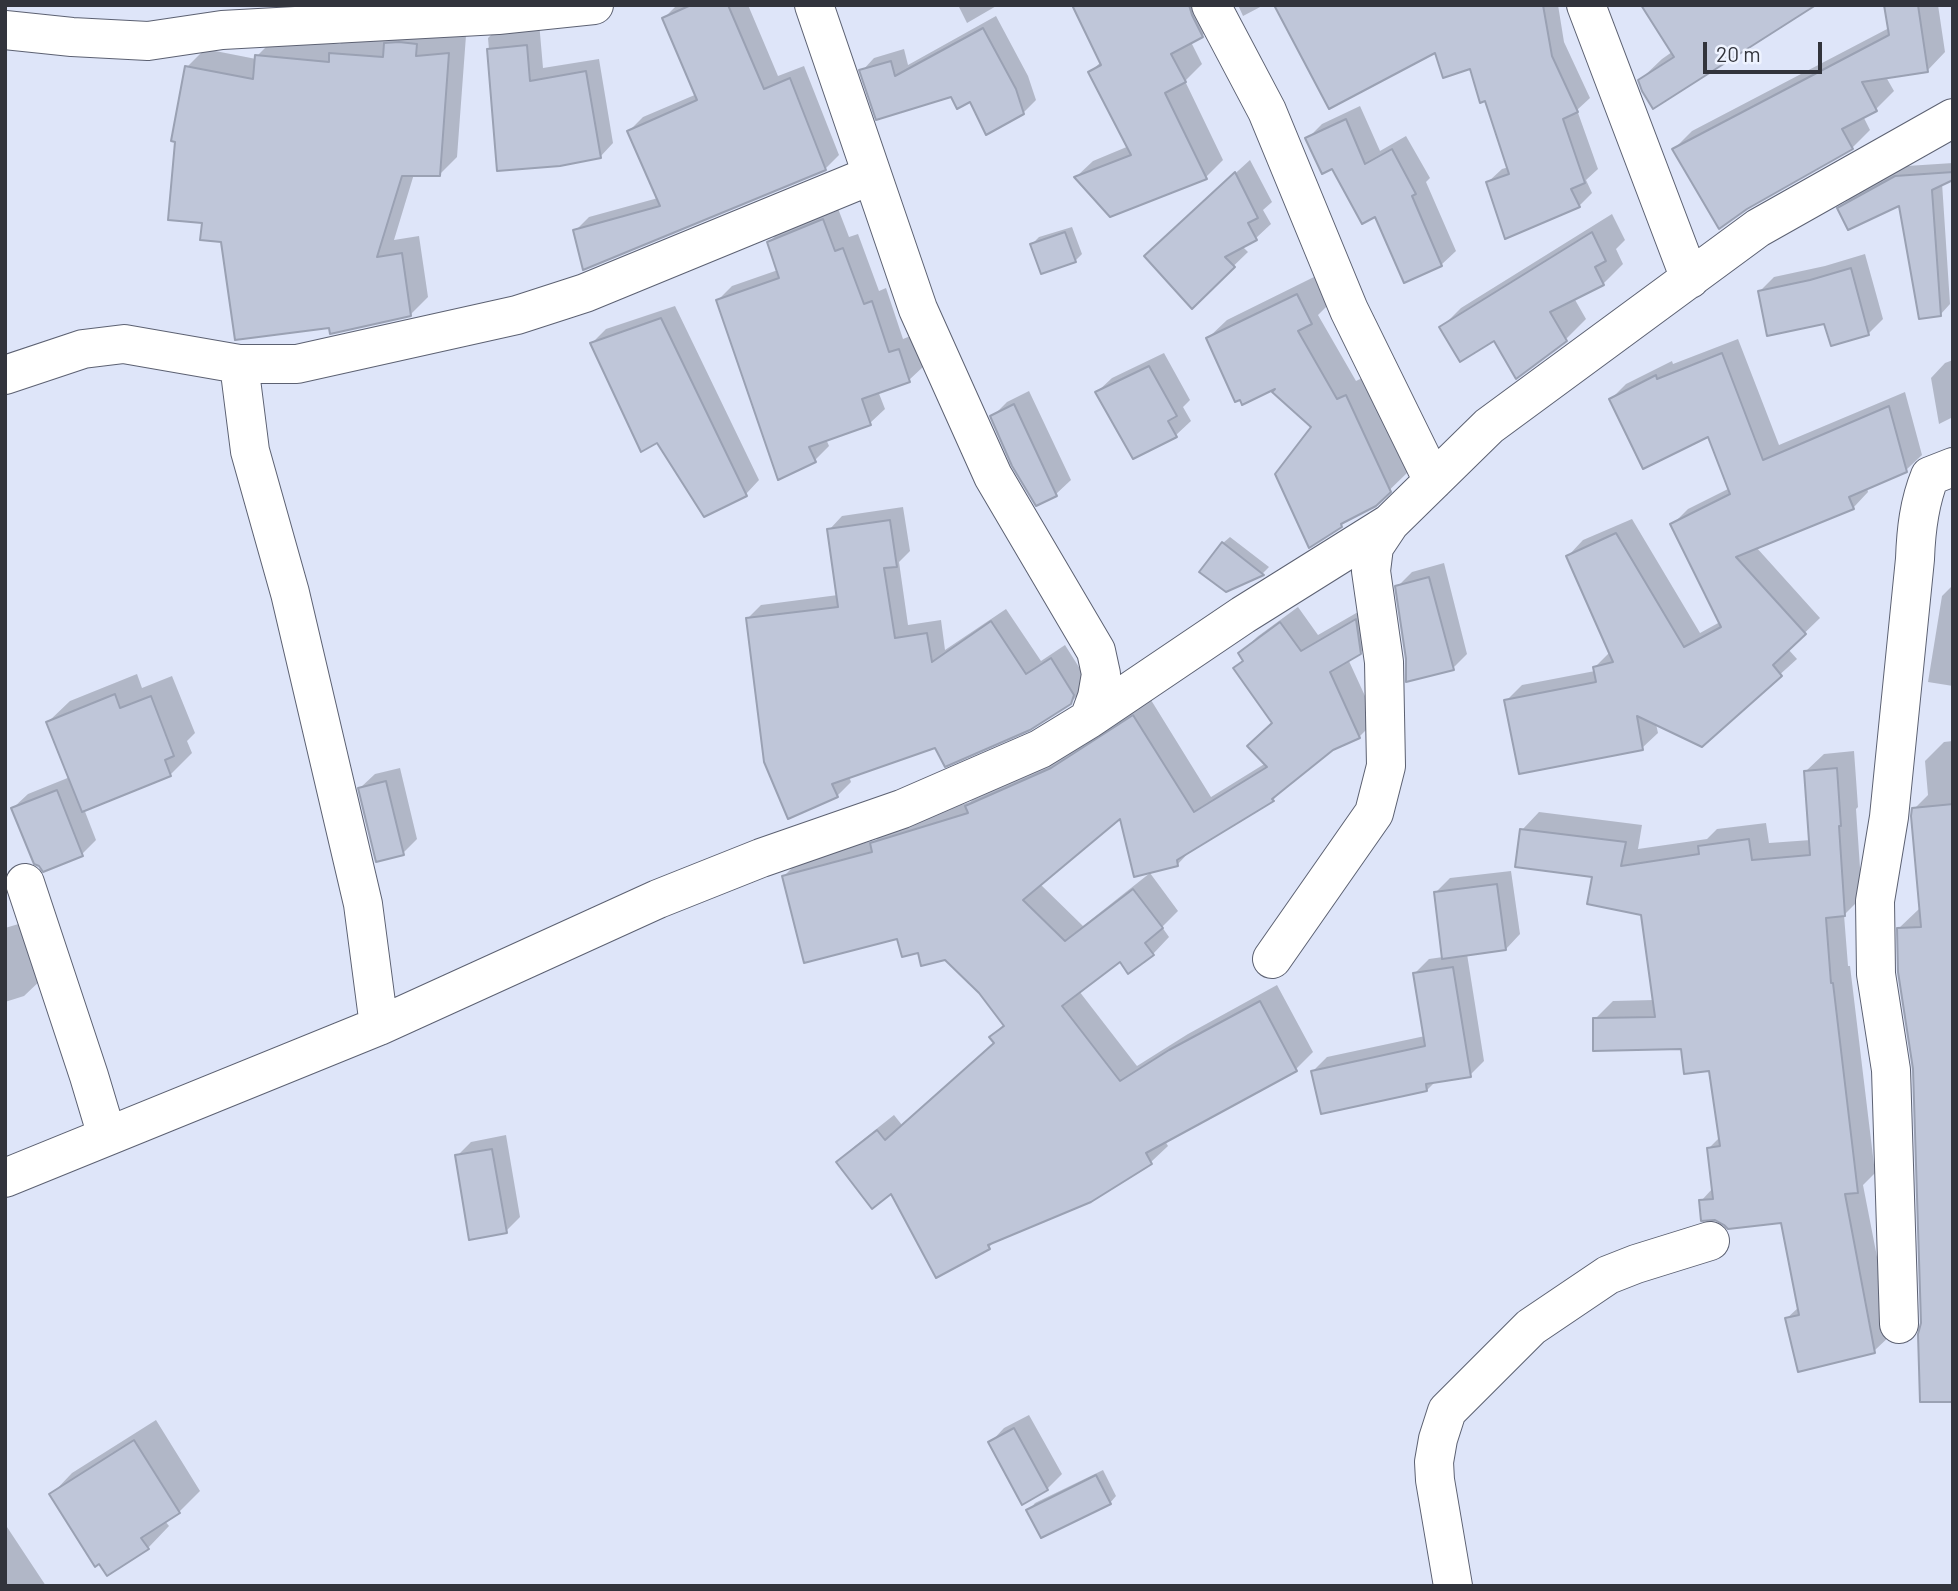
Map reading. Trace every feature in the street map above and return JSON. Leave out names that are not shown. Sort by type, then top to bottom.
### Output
[{"type":"street","points":[[5,30],[148,41],[220,18],[485,16],[594,5]]},
{"type":"street","points":[[814,5],[918,309],[993,476],[1096,651],[1101,674],[1089,719]]},
{"type":"street","points":[[1211,5],[1267,111],[1349,310],[1433,481]]},
{"type":"street","points":[[1586,5],[1690,279]]},
{"type":"street","points":[[1272,959],[1374,813],[1386,766],[1386,740],[1384,662],[1371,571],[1374,547],[1390,523],[1489,426],[1758,228],[1953,118]]},
{"type":"street","points":[[5,375],[83,349],[124,344],[239,365],[297,364],[517,316],[585,293],[872,175]]},
{"type":"street","points":[[239,365],[250,451],[290,593],[363,904],[379,1026]]},
{"type":"street","points":[[1899,1324],[1891,1070],[1876,974],[1875,901],[1889,817],[1916,523],[1930,476],[1953,467]]},
{"type":"street","points":[[5,1178],[379,1026],[658,899],[761,858],[902,809],[1040,750],[1244,615],[1390,523]]},
{"type":"street","points":[[24,883],[107,1136]]},
{"type":"street","points":[[1453,1586],[1434,1471],[1438,1439],[1447,1411],[1531,1326],[1608,1275],[1710,1241]]},
{"type":"building","points":[[691,5],[728,5],[764,89],[790,78],[826,170],[583,270],[573,230],[660,206],[627,131],[697,100],[662,18]]},
{"type":"building","points":[[1072,5],[1189,5],[1203,37],[1171,54],[1186,82],[1165,93],[1207,179],[1110,217],[1074,177],[1131,155],[1088,72],[1101,65]]},
{"type":"building","points":[[1274,5],[1543,5],[1552,56],[1578,112],[1563,119],[1585,183],[1571,189],[1580,207],[1505,239],[1486,182],[1509,174],[1485,101],[1480,103],[1470,69],[1443,78],[1435,53],[1329,109]]},
{"type":"building","points":[[1641,5],[1816,5],[1653,109],[1638,80],[1674,57]]},
{"type":"building","points":[[1884,5],[1918,5],[1928,72],[1862,82],[1877,111],[1842,129],[1853,149],[1747,209],[1719,229],[1672,149],[1889,35]]},
{"type":"building","points":[[983,28],[1016,89],[1024,114],[986,135],[970,102],[957,109],[951,97],[876,120],[859,70],[891,61],[895,76]]},
{"type":"building","points":[[384,43],[417,44],[416,56],[449,53],[440,176],[402,176],[377,257],[402,253],[411,316],[330,334],[329,328],[235,340],[221,242],[200,240],[202,223],[168,220],[175,142],[171,141],[185,66],[253,79],[255,55],[329,62],[329,53],[383,57]]},
{"type":"building","points":[[527,45],[530,81],[586,71],[601,158],[560,166],[497,171],[487,49]]},
{"type":"building","points":[[1346,119],[1365,164],[1392,149],[1416,194],[1412,196],[1442,266],[1404,283],[1375,217],[1362,224],[1332,169],[1322,174],[1305,138]]},
{"type":"building","points":[[1235,172],[1258,218],[1248,223],[1257,240],[1225,257],[1235,267],[1192,309],[1144,256]]},
{"type":"building","points":[[1953,172],[1953,180],[1932,190],[1941,316],[1919,319],[1899,206],[1848,230],[1837,208],[1895,176]]},
{"type":"building","points":[[823,219],[835,251],[843,248],[864,304],[872,301],[889,352],[899,349],[910,382],[862,399],[871,425],[809,447],[816,462],[778,480],[716,300],[779,278],[767,242]]},
{"type":"building","points":[[1065,232],[1076,262],[1041,274],[1030,244]]},
{"type":"building","points":[[1592,232],[1606,261],[1595,267],[1604,285],[1550,312],[1567,341],[1516,379],[1494,341],[1460,362],[1439,327]]},
{"type":"building","points":[[1851,268],[1869,335],[1831,346],[1824,324],[1767,336],[1758,291]]},
{"type":"building","points":[[1297,294],[1312,324],[1298,331],[1337,399],[1346,395],[1391,492],[1376,506],[1341,524],[1342,527],[1309,548],[1275,474],[1311,427],[1272,392],[1275,389],[1242,405],[1240,400],[1235,402],[1206,338]]},
{"type":"building","points":[[661,318],[747,496],[704,517],[657,443],[641,452],[590,343]]},
{"type":"building","points":[[1722,353],[1763,460],[1889,406],[1907,472],[1849,497],[1854,509],[1736,557],[1806,634],[1773,665],[1782,676],[1702,747],[1637,716],[1643,750],[1519,774],[1504,700],[1596,682],[1593,667],[1613,662],[1566,556],[1616,533],[1684,647],[1721,627],[1670,524],[1730,494],[1708,437],[1643,469],[1609,399],[1656,375],[1657,379]]},
{"type":"building","points":[[1149,366],[1177,416],[1168,421],[1177,437],[1133,459],[1095,392]]},
{"type":"building","points":[[1014,404],[1057,496],[1036,506],[1012,466],[990,416]]},
{"type":"building","points":[[890,520],[897,567],[884,568],[895,638],[927,633],[932,662],[991,621],[1026,674],[1051,658],[1074,695],[1071,704],[1030,730],[945,767],[935,748],[832,784],[838,797],[788,819],[764,762],[746,618],[838,607],[827,529]]},
{"type":"building","points":[[1222,542],[1264,575],[1226,592],[1199,572]]},
{"type":"building","points":[[1429,577],[1454,670],[1406,682],[1406,659],[1395,586]]},
{"type":"building","points":[[1356,619],[1361,654],[1330,672],[1360,738],[1333,750],[1272,799],[1274,801],[1177,860],[1178,866],[1134,877],[1120,819],[1023,900],[1065,941],[1133,889],[1163,928],[1145,943],[1154,955],[1128,974],[1120,962],[1062,1006],[1120,1081],[1169,1050],[1260,1001],[1297,1071],[1146,1153],[1152,1164],[1091,1202],[988,1245],[990,1249],[936,1278],[891,1194],[872,1209],[836,1162],[877,1130],[885,1140],[994,1043],[989,1037],[1004,1026],[979,993],[945,960],[921,966],[918,953],[902,957],[897,939],[804,963],[782,876],[872,852],[870,843],[968,813],[965,806],[1051,768],[1133,715],[1194,812],[1267,767],[1247,746],[1272,723],[1233,668],[1243,661],[1238,653],[1280,622],[1301,651]]},
{"type":"building","points":[[115,694],[120,708],[151,696],[174,756],[165,760],[171,776],[82,812],[46,722]]},
{"type":"building","points":[[1837,768],[1845,916],[1826,918],[1831,983],[1858,1193],[1845,1194],[1875,1353],[1798,1372],[1785,1318],[1799,1315],[1781,1223],[1728,1229],[1715,1220],[1701,1221],[1699,1200],[1713,1199],[1707,1148],[1720,1146],[1709,1071],[1684,1074],[1681,1049],[1593,1051],[1593,1018],[1655,1017],[1641,915],[1587,904],[1592,877],[1515,867],[1520,829],[1626,842],[1621,866],[1699,854],[1698,846],[1749,839],[1752,860],[1810,855],[1804,771]]},
{"type":"building","points":[[386,781],[404,855],[376,862],[358,788]]},
{"type":"building","points":[[57,790],[83,856],[43,872],[34,864],[11,808]]},
{"type":"building","points":[[1953,804],[1953,1402],[1920,1402],[1918,1334],[1921,1323],[1913,1069],[1898,972],[1897,928],[1921,927],[1912,808]]},
{"type":"building","points":[[1497,884],[1506,950],[1442,959],[1434,892]]},
{"type":"building","points":[[1453,967],[1471,1077],[1426,1084],[1427,1091],[1321,1114],[1311,1071],[1425,1046],[1413,973]]},
{"type":"building","points":[[492,1149],[507,1233],[469,1240],[455,1155]]},
{"type":"building","points":[[1014,1428],[1048,1490],[1022,1505],[988,1442]]},
{"type":"building","points":[[134,1440],[180,1513],[141,1538],[149,1549],[107,1576],[99,1564],[95,1567],[49,1494]]},
{"type":"building","points":[[1096,1475],[1111,1504],[1041,1538],[1026,1510]]}]
